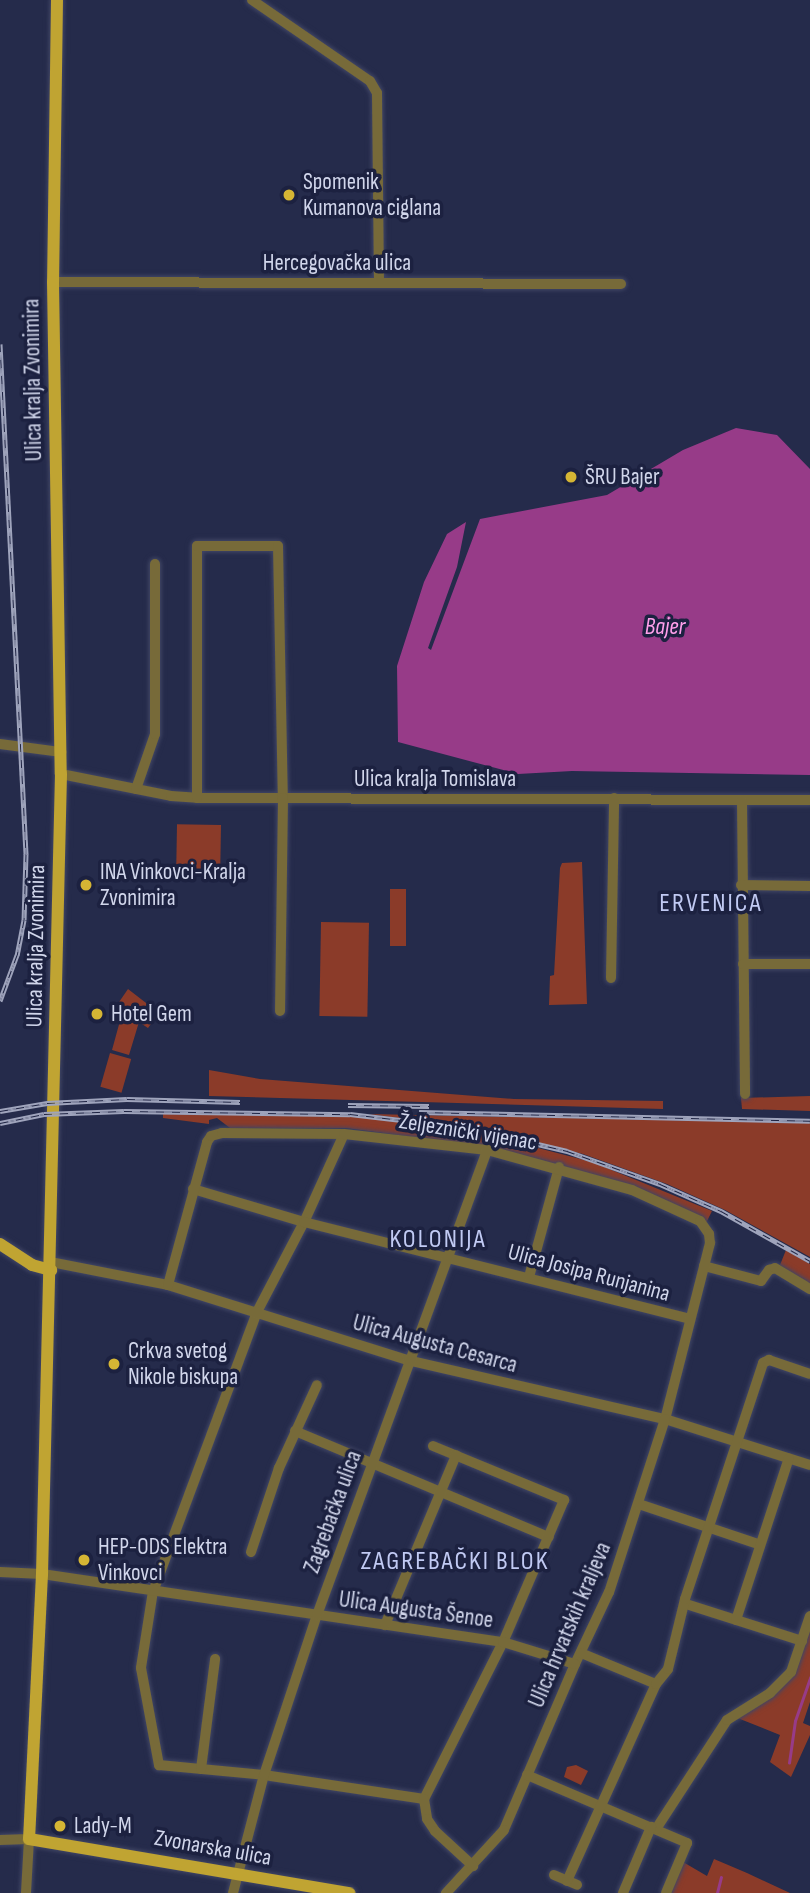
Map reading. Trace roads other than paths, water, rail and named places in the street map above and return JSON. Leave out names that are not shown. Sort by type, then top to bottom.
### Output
[{"type":"main road","name":"Ulica kralja Zvonimira","points":[[29,1839],[42,1574],[61,774],[53,282],[57,0]]},
{"type":"main road","points":[[0,1244],[32,1265],[51,1266]]},
{"type":"main road","name":"Zvonarska ulica","points":[[29,1839],[349,1893]]},
{"type":"street","points":[[252,0],[370,81],[377,93],[379,282]]},
{"type":"street","name":"Hercegovačka ulica","points":[[53,282],[621,284]]},
{"type":"street","points":[[197,798],[197,546],[278,546],[282,798],[280,1011]]},
{"type":"street","points":[[136,789],[155,734],[155,564]]},
{"type":"street","points":[[0,744],[61,752]]},
{"type":"street","name":"Ulica kralja Tomislava","points":[[61,774],[197,798],[810,800]]},
{"type":"street","points":[[611,978],[614,798]]},
{"type":"street","points":[[742,800],[745,1094]]},
{"type":"street","points":[[741,885],[810,886]]},
{"type":"street","points":[[743,964],[810,964]]},
{"type":"street","name":"Željeznički vijenac","points":[[193,1189],[211,1136],[232,1132],[344,1134],[487,1150],[559,1167],[632,1190],[684,1212],[706,1226]]},
{"type":"street","points":[[344,1134],[304,1222],[257,1312],[153,1591],[141,1668],[159,1765],[264,1775],[424,1800]]},
{"type":"street","name":"Zagrebačka ulica","points":[[233,1893],[236,1873],[264,1775],[317,1615],[407,1360],[487,1150]]},
{"type":"street","points":[[529,1277],[559,1167]]},
{"type":"street","points":[[167,1285],[193,1189]]},
{"type":"street","name":"Ulica Josipa Runjanina","points":[[193,1189],[304,1222],[448,1256],[690,1319]]},
{"type":"street","name":"Ulica hrvatskih kraljeva","points":[[446,1893],[504,1830],[609,1592],[665,1419],[710,1243],[706,1226]]},
{"type":"street","name":"Ulica Augusta Cesarca","points":[[51,1266],[167,1285],[407,1360],[665,1419],[810,1465]]},
{"type":"street","points":[[704,1266],[761,1280],[769,1270],[775,1268],[810,1289]]},
{"type":"street","points":[[554,1875],[572,1883],[600,1805],[656,1684],[668,1669],[675,1634],[764,1363],[769,1360],[810,1374]]},
{"type":"street","points":[[251,1552],[279,1468],[317,1385]]},
{"type":"street","points":[[295,1431],[549,1537]]},
{"type":"street","points":[[433,1446],[564,1500],[503,1642],[424,1800],[427,1819],[435,1831],[473,1866]]},
{"type":"street","points":[[385,1625],[456,1455]]},
{"type":"street","points":[[736,1620],[758,1544],[789,1458]]},
{"type":"street","points":[[639,1504],[758,1544]]},
{"type":"street","name":"Ulica Augusta Šenoe","points":[[0,1572],[42,1574],[503,1642],[575,1664]]},
{"type":"street","points":[[686,1604],[802,1641]]},
{"type":"street","points":[[623,1893],[654,1828],[727,1720],[782,1683],[791,1672],[810,1616]]},
{"type":"street","points":[[581,1653],[656,1684]]},
{"type":"street","points":[[201,1769],[215,1659]]},
{"type":"street","points":[[527,1774],[687,1843],[666,1893]]},
{"type":"street","points":[[0,1840],[29,1839]]},
{"type":"street","name":"Ulica kralja Zvonimira","points":[[26,1893],[29,1839]]},
{"type":"water","name":"Bajer","points":[[736,428],[777,435],[810,469],[810,775],[572,771],[518,774],[398,742],[397,666],[424,582],[447,534],[466,522],[457,567],[428,648],[431,650],[480,519],[607,495],[683,450]]},
{"type":"waterway","name":"ERVENICA","points":[[789,1763],[795,1721],[810,1678]]},
{"type":"waterway","name":"ERVENICA","points":[[717,1893],[721,1877]]},
{"type":"railway","points":[[0,344],[26,854],[24,920],[17,955],[0,1001]]},
{"type":"railway","points":[[0,1111],[47,1103],[127,1099],[240,1102]]},
{"type":"railway","points":[[348,1105],[429,1106]]},
{"type":"railway","points":[[0,1123],[44,1114],[124,1111],[350,1114],[470,1128],[567,1151],[660,1184],[721,1211],[810,1261]]},
{"type":"railway","points":[[419,1112],[810,1121]]},
{"type":"place","name":"Spomenik Kumanova ciglana","points":[[289,195]]},
{"type":"place","name":"ŠRU Bajer","points":[[571,477]]},
{"type":"place","name":"INA Vinkovci-Kralja Zvonimira","points":[[86,885]]},
{"type":"place","name":"Hotel Gem","points":[[97,1014]]},
{"type":"place","name":"Crkva svetog Nikole biskupa","points":[[114,1364]]},
{"type":"place","name":"HEP-ODS Elektra Vinkovci","points":[[84,1560]]},
{"type":"place","name":"Lady-M","points":[[60,1826]]},
{"type":"district","name":"ERVENICA","points":[[711,904]]},
{"type":"district","name":"KOLONIJA","points":[[438,1240]]},
{"type":"district","name":"ZAGREBAČKI BLOK","points":[[455,1562]]}]
